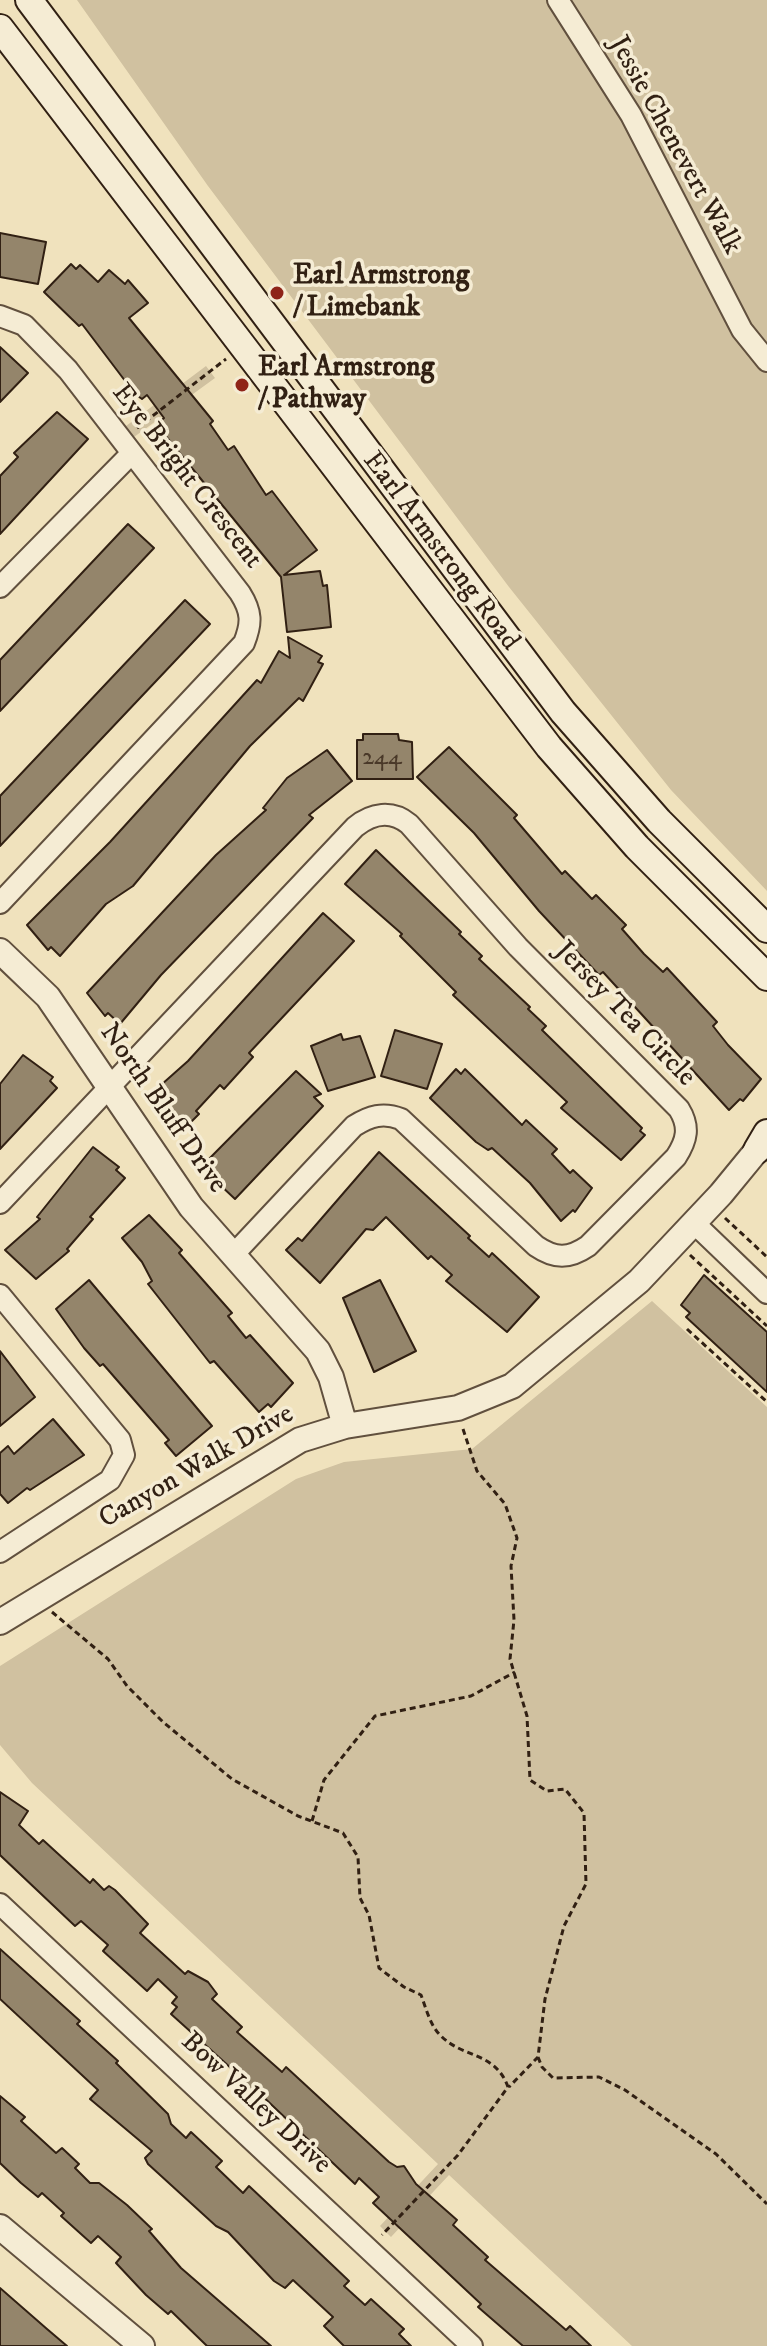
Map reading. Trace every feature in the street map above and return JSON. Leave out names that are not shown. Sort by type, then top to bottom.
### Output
[{"type":"main road","name":"Earl Armstrong Road","points":[[29,0],[563,712],[659,821],[767,929]]},
{"type":"main road","name":"Earl Armstrong Road","points":[[0,28],[549,747],[637,847],[767,977]]},
{"type":"main road","points":[[724,935],[767,993]]},
{"type":"street","points":[[45,0],[62,44]]},
{"type":"street","name":"Jessie Chenevert Walk","points":[[558,0],[631,115],[742,330],[767,361]]},
{"type":"street","name":"Eye Bright Crescent","points":[[0,316],[13,318],[37,336],[127,446],[240,593],[249,608],[251,624],[244,643],[0,903]]},
{"type":"street","points":[[0,587],[127,446]]},
{"type":"street","name":"Jersey Tea Circle","points":[[108,1086],[355,827],[369,818],[394,815],[409,824],[518,947],[679,1109],[687,1126],[685,1143],[666,1168],[588,1246],[576,1255],[560,1257],[536,1246],[401,1119],[391,1115],[372,1117],[354,1126],[234,1254]]},
{"type":"street","name":"North Bluff Drive","points":[[0,951],[48,997],[159,1164],[324,1360],[345,1426]]},
{"type":"street","points":[[0,1203],[108,1086]]},
{"type":"street","name":"Canyon Walk Drive","points":[[0,1622],[286,1447],[345,1426],[458,1408],[512,1386],[639,1281],[764,1141]]},
{"type":"street","points":[[694,1223],[767,1293]]},
{"type":"street","points":[[0,1295],[120,1440],[124,1455],[110,1480],[0,1552]]},
{"type":"street","name":"Bow Valley Drive","points":[[0,1904],[472,2346]]},
{"type":"street","points":[[0,2227],[142,2346]]},
{"type":"path","points":[[127,446],[244,345]]},
{"type":"path","points":[[725,1218],[767,1257]]},
{"type":"path","points":[[690,1255],[767,1326]]},
{"type":"path","points":[[687,1329],[767,1402]]},
{"type":"path","points":[[369,2249],[458,2155],[508,2087],[538,2057],[545,1999],[564,1937],[564,1926],[586,1884],[586,1839],[580,1804],[565,1789],[547,1791],[530,1780],[527,1716],[510,1659],[514,1620],[511,1566],[517,1538],[505,1504],[477,1471],[463,1429]]},
{"type":"path","points":[[52,1612],[108,1659],[127,1686],[195,1750],[232,1779],[312,1821],[343,1833],[352,1844],[361,1874],[360,1898],[369,1915],[379,1968],[404,1987],[421,1995],[438,2034],[461,2049],[491,2060],[508,2087]]},
{"type":"path","points":[[312,1821],[324,1780],[375,1716],[471,1696],[515,1672]]},
{"type":"path","points":[[538,2057],[553,2078],[599,2077],[625,2090],[716,2154],[767,2204]]},
{"type":"shaded area","points":[[77,0],[767,0],[767,891],[671,790],[509,587],[208,186]]},
{"type":"shaded area","points":[[206,366],[215,378],[134,437],[126,426]]},
{"type":"shaded area","points":[[652,1301],[767,1407],[767,2346],[632,2346],[449,2175],[391,2237],[380,2226],[438,2164],[32,1783],[0,1745],[0,1666],[296,1479],[344,1462],[472,1449]]},
{"type":"building","points":[[0,233],[46,242],[38,284],[0,277]]},
{"type":"building","points":[[71,264],[76,269],[80,265],[98,282],[109,270],[125,284],[128,280],[148,303],[129,318],[213,421],[210,424],[228,450],[234,446],[266,495],[272,491],[317,550],[284,575],[320,571],[323,586],[327,585],[331,627],[287,632],[281,577],[160,429],[158,423],[164,418],[147,395],[142,399],[135,394],[82,324],[79,326],[44,292]]},
{"type":"building","points":[[0,347],[28,373],[0,402]]},
{"type":"building","points":[[57,412],[88,439],[0,534],[0,476],[18,457],[14,453]]},
{"type":"building","points":[[128,524],[154,548],[0,711],[0,660]]},
{"type":"building","points":[[185,600],[210,624],[0,846],[0,796]]},
{"type":"building","points":[[288,637],[322,656],[318,662],[323,664],[303,701],[299,698],[250,746],[133,886],[106,904],[60,956],[51,947],[48,950],[27,925],[110,842],[257,680],[261,683],[279,651],[290,658]]},
{"type":"building","points":[[363,734],[398,734],[399,740],[412,742],[413,779],[357,779],[357,740],[363,740]]},
{"type":"building","points":[[449,747],[517,815],[514,818],[562,874],[565,871],[592,899],[596,895],[626,925],[622,929],[644,954],[663,972],[667,968],[717,1022],[713,1026],[761,1079],[743,1101],[740,1099],[729,1110],[603,972],[599,975],[539,911],[474,833],[417,777]]},
{"type":"building","points":[[327,750],[352,781],[309,815],[313,818],[161,975],[120,1024],[108,1013],[105,1016],[87,993],[216,855],[266,810],[263,808],[287,778]]},
{"type":"building","points":[[376,850],[461,932],[459,934],[482,956],[479,959],[546,1026],[542,1030],[642,1128],[640,1131],[645,1135],[621,1160],[561,1108],[567,1102],[453,995],[456,992],[400,936],[402,934],[345,884]]},
{"type":"building","points":[[323,913],[354,941],[249,1053],[253,1057],[224,1089],[220,1085],[196,1111],[199,1114],[187,1126],[152,1093],[188,1061]]},
{"type":"building","points":[[395,1030],[442,1044],[427,1089],[381,1076]]},
{"type":"building","points":[[341,1034],[343,1040],[360,1036],[375,1077],[328,1091],[311,1046]]},
{"type":"building","points":[[23,1055],[53,1077],[50,1081],[57,1088],[0,1149],[0,1084]]},
{"type":"building","points":[[456,1069],[461,1074],[465,1069],[522,1125],[526,1120],[557,1149],[552,1154],[570,1173],[573,1170],[592,1188],[575,1212],[573,1210],[561,1221],[530,1183],[492,1148],[488,1150],[476,1142],[430,1098]]},
{"type":"building","points":[[296,1071],[321,1094],[314,1097],[323,1106],[235,1199],[201,1167]]},
{"type":"building","points":[[93,1147],[119,1167],[116,1170],[125,1178],[90,1217],[93,1219],[67,1249],[69,1251],[36,1279],[5,1250],[40,1219],[37,1217]]},
{"type":"building","points":[[379,1152],[470,1236],[468,1238],[489,1257],[492,1253],[539,1297],[507,1332],[446,1281],[452,1275],[431,1256],[428,1259],[386,1217],[373,1230],[366,1229],[320,1283],[286,1250],[298,1238],[302,1241]]},
{"type":"building","points":[[149,1215],[182,1250],[179,1253],[232,1313],[228,1316],[246,1338],[250,1335],[293,1383],[271,1407],[268,1404],[259,1412],[214,1361],[210,1363],[148,1284],[152,1281],[142,1262],[122,1238]]},
{"type":"building","points":[[704,1275],[767,1332],[767,1392],[686,1317],[690,1313],[681,1305]]},
{"type":"building","points":[[89,1280],[212,1426],[176,1456],[165,1443],[169,1440],[103,1364],[100,1366],[84,1348],[56,1309]]},
{"type":"building","points":[[380,1280],[416,1351],[374,1372],[343,1298]]},
{"type":"building","points":[[0,1351],[35,1397],[0,1426]]},
{"type":"building","points":[[53,1419],[84,1455],[30,1490],[27,1488],[8,1503],[0,1494],[0,1453],[8,1446],[14,1454]]},
{"type":"building","points":[[0,1792],[28,1811],[19,1825],[39,1844],[43,1840],[90,1883],[93,1879],[104,1890],[109,1886],[115,1890],[148,1924],[140,1933],[185,1974],[188,1971],[208,1982],[217,1994],[212,1999],[242,2027],[237,2032],[282,2072],[286,2067],[389,2162],[397,2167],[404,2166],[416,2184],[457,2220],[453,2225],[488,2257],[485,2260],[566,2330],[570,2326],[591,2346],[523,2346],[478,2307],[481,2304],[373,2203],[379,2197],[359,2178],[355,2184],[256,2090],[252,2095],[240,2083],[243,2079],[171,2014],[177,2007],[172,2003],[177,1997],[158,1979],[147,1991],[103,1951],[108,1945],[81,1921],[75,1926],[0,1855]]},
{"type":"building","points":[[0,1949],[80,2021],[77,2024],[118,2061],[116,2063],[168,2114],[171,2124],[186,2138],[191,2132],[222,2161],[216,2167],[243,2193],[249,2186],[349,2281],[344,2286],[365,2305],[371,2299],[404,2329],[399,2334],[411,2346],[344,2346],[324,2326],[333,2317],[293,2280],[285,2288],[274,2281],[228,2232],[216,2226],[148,2164],[145,2158],[152,2151],[90,2099],[98,2090],[0,1999]]},
{"type":"building","points":[[0,2096],[25,2117],[21,2121],[56,2153],[62,2148],[79,2164],[75,2168],[90,2183],[99,2183],[127,2205],[152,2229],[149,2231],[181,2268],[271,2346],[207,2346],[171,2311],[168,2314],[146,2295],[116,2263],[121,2257],[98,2236],[91,2243],[61,2216],[64,2213],[42,2193],[38,2197],[21,2183],[0,2163]]},
{"type":"building","points":[[0,2288],[47,2329],[67,2346],[0,2346]]},
{"type":"place","name":"Earl Armstrong / Limebank","points":[[277,293]]},
{"type":"place","name":"Earl Armstrong / Pathway","points":[[242,385]]}]
